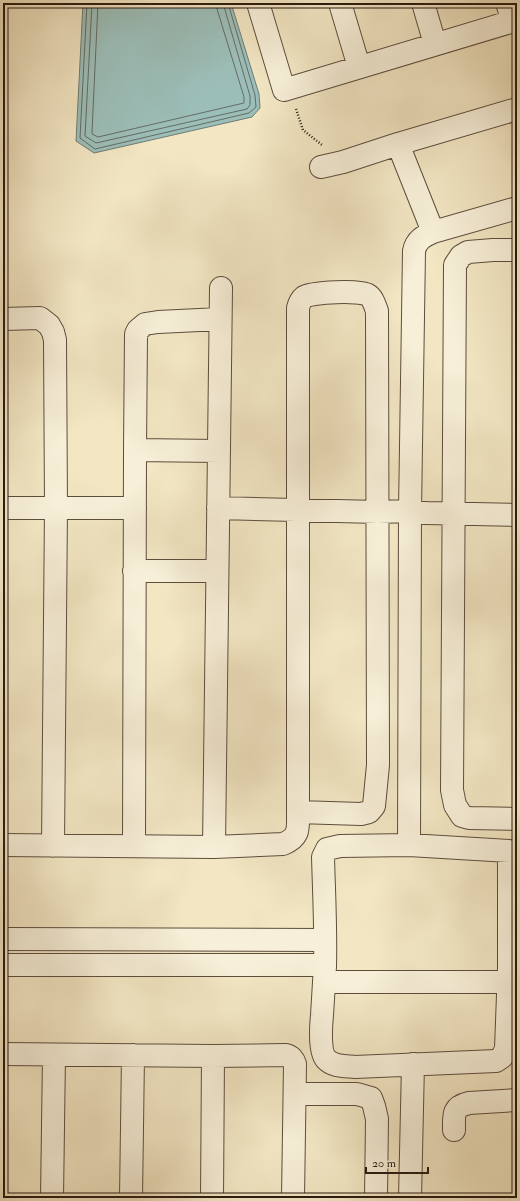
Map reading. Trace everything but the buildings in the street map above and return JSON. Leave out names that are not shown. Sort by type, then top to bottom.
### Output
[{"type":"street","points":[[258,3],[284,90],[435,44],[512,15]]},
{"type":"street","points":[[340,3],[359,67]]},
{"type":"street","points":[[423,3],[435,44]]},
{"type":"street","points":[[321,167],[517,109]]},
{"type":"street","points":[[398,144],[433,232]]},
{"type":"street","points":[[409,845],[410,511],[414,251],[418,241],[424,236],[433,232],[517,208]]},
{"type":"street","points":[[517,250],[468,252],[460,256],[455,265],[455,514],[452,790],[455,805],[462,816],[469,818],[517,819]]},
{"type":"street","points":[[214,846],[221,288]]},
{"type":"street","points":[[3,845],[214,846],[283,844],[288,842],[296,835],[298,831],[298,812],[298,308],[301,299],[309,294],[339,292],[364,293],[370,296],[377,311],[378,765],[374,806],[369,812],[361,814],[298,812]]},
{"type":"street","points":[[3,319],[40,318],[49,325],[56,340],[53,846]]},
{"type":"street","points":[[134,846],[134,508],[136,334],[145,324],[220,319]]},
{"type":"street","points":[[135,450],[219,451]]},
{"type":"street","points":[[3,508],[134,508]]},
{"type":"street","points":[[218,508],[378,512],[410,511],[426,513],[517,515]]},
{"type":"street","points":[[134,571],[218,571]]},
{"type":"street","points":[[409,845],[509,851],[513,941],[506,1049],[510,1057],[496,1061],[355,1067],[338,1066],[326,1059],[323,1054],[321,1044],[325,940],[323,857],[327,849],[340,846],[409,845]]},
{"type":"street","points":[[3,939],[325,940]]},
{"type":"street","points":[[3,965],[324,974],[511,973]]},
{"type":"street","points":[[3,1054],[289,1056],[295,1064],[293,1198]]},
{"type":"street","points":[[52,1198],[54,1055]]},
{"type":"street","points":[[131,1198],[133,1055]]},
{"type":"street","points":[[212,1198],[213,1056]]},
{"type":"street","points":[[410,1198],[413,1064]]},
{"type":"street","points":[[295,1094],[357,1094],[371,1098],[377,1119],[376,1198]]},
{"type":"street","points":[[454,1130],[454,1115],[459,1107],[463,1105],[469,1103],[517,1100]]},
{"type":"path","points":[[305,84],[294,101],[303,130],[342,162]]},
{"type":"water","points":[[83,3],[231,3],[259,94],[260,108],[252,117],[94,153],[76,141]]}]
